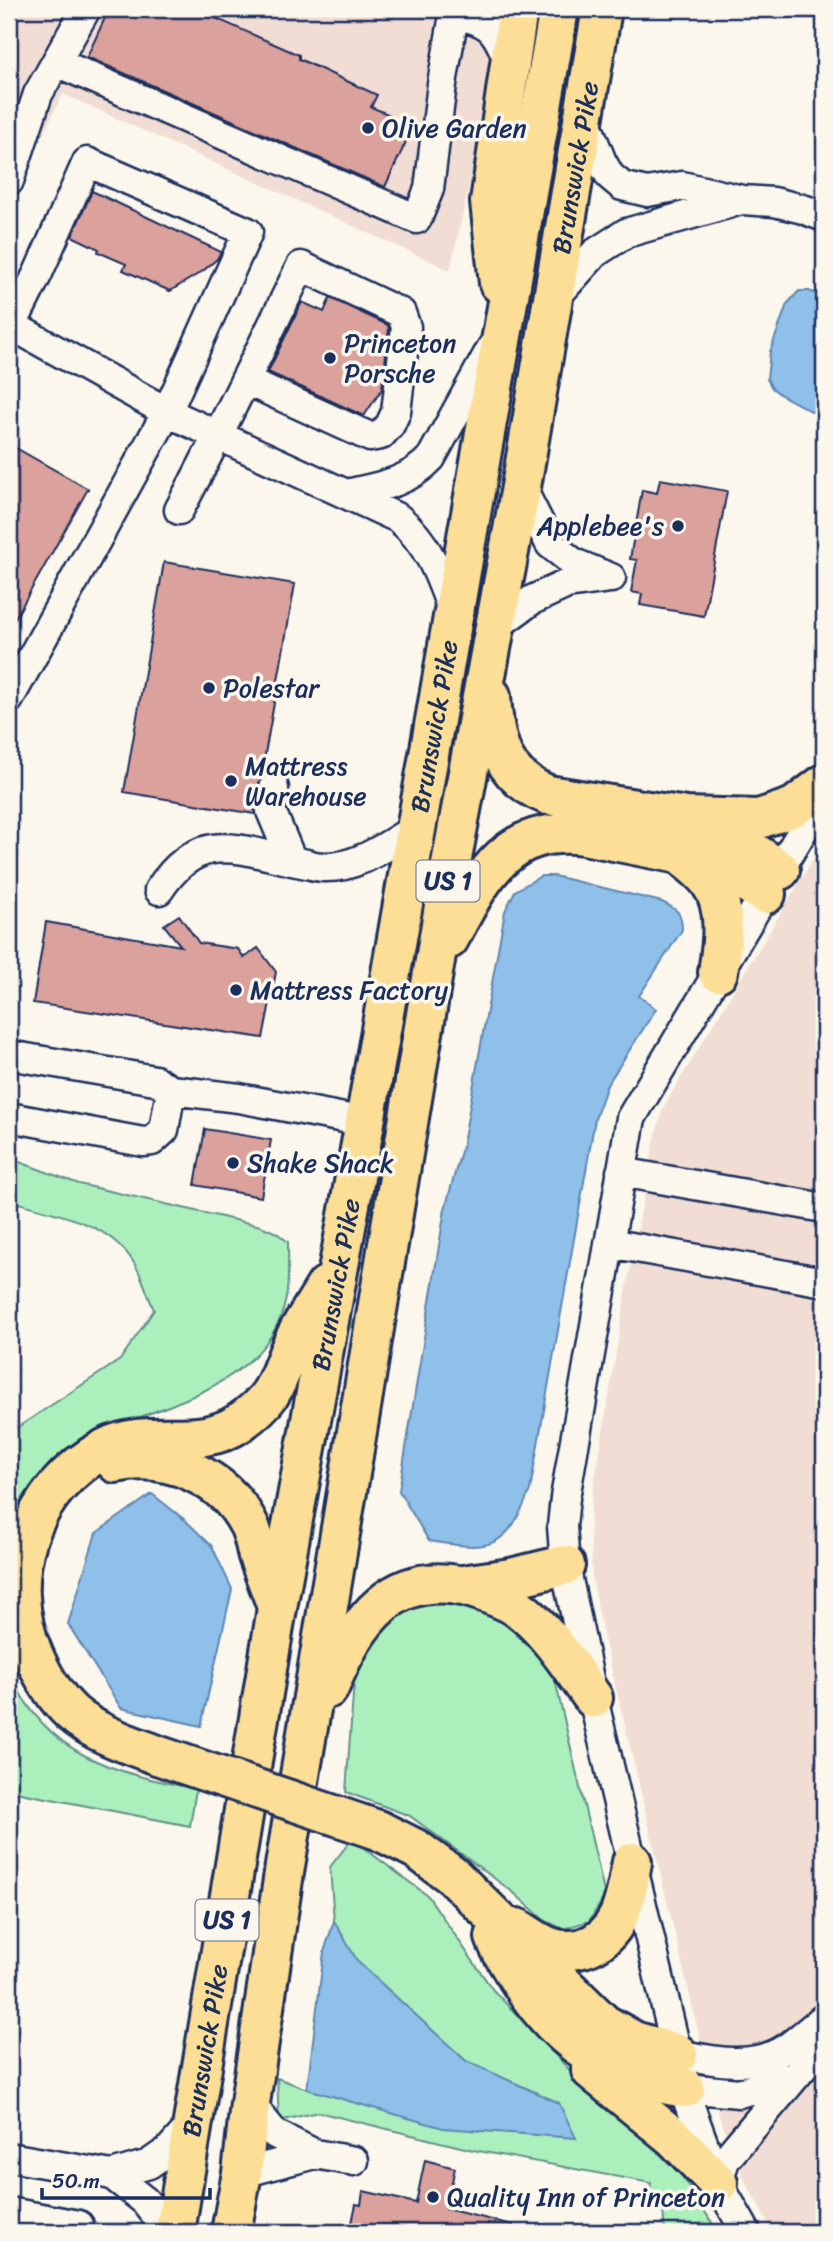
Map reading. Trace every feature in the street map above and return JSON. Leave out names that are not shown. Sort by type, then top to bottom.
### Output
[{"type":"highway","points":[[504,327],[490,202],[518,9]]},
{"type":"highway","name":"Brunswick Pike","points":[[175,2232],[277,1608],[365,1122],[559,9]]},
{"type":"highway","name":"Brunswick Pike","points":[[231,2232],[303,1755],[434,967],[521,487],[602,9]]},
{"type":"highway","points":[[493,643],[491,701],[496,734],[505,761],[522,782],[548,795],[682,835],[743,845],[773,882]]},
{"type":"highway","points":[[434,967],[485,875],[501,857],[529,840],[547,835],[574,834],[682,835],[765,818],[794,807],[824,784]]},
{"type":"highway","points":[[682,835],[716,894],[724,934],[718,972]]},
{"type":"highway","points":[[339,1263],[295,1338],[269,1395],[237,1424],[212,1434],[191,1438],[145,1436],[107,1447],[80,1465],[50,1497],[29,1531],[19,1572],[18,1595],[22,1621],[40,1670],[54,1693],[88,1725],[157,1755],[378,1830],[409,1846],[441,1867],[604,2024],[626,2038],[656,2049],[681,2071],[656,2083],[614,2068],[587,2053],[553,2026]]},
{"type":"highway","points":[[50,1497],[80,1475],[121,1462],[169,1464],[194,1472],[226,1494],[244,1517],[277,1608]]},
{"type":"highway","points":[[303,1755],[348,1643],[374,1610],[392,1596],[411,1587],[435,1583],[459,1585],[511,1578],[565,1565]]},
{"type":"highway","points":[[459,1585],[506,1601],[524,1613],[544,1633],[593,1698]]},
{"type":"highway","points":[[485,1909],[547,1946],[562,1950],[585,1947],[599,1940],[616,1923],[624,1903],[632,1862]]},
{"type":"highway","points":[[485,1909],[502,1955],[529,1997],[553,2026],[589,2068],[673,2137],[718,2183]]},
{"type":"street","points":[[9,181],[34,106],[86,9]]},
{"type":"street","points":[[56,62],[417,219],[429,190],[442,84],[455,11],[479,19],[489,26],[502,41],[510,64]]},
{"type":"street","points":[[584,116],[602,162],[610,176],[622,186],[647,192],[682,186],[742,200],[774,202],[824,217]]},
{"type":"street","points":[[9,699],[167,412],[248,232],[87,162],[38,273],[10,324],[167,412],[398,518],[412,530],[437,569],[454,614]]},
{"type":"street","points":[[682,186],[683,198],[691,214]]},
{"type":"street","points":[[552,301],[596,253],[626,233],[742,200]]},
{"type":"street","points":[[179,510],[219,437],[245,380],[301,266],[401,313],[406,327],[396,412],[381,435],[370,437],[245,380]]},
{"type":"street","points":[[346,494],[401,481],[431,458],[504,327]]},
{"type":"street","points":[[493,643],[532,600],[567,584],[611,578],[574,563],[550,544],[521,487]]},
{"type":"street","points":[[274,788],[271,811],[292,861]]},
{"type":"street","points":[[746,2232],[718,2183],[694,2121],[593,1698],[565,1565],[562,1526],[621,1172],[634,1111],[824,795]]},
{"type":"street","points":[[159,890],[169,874],[186,859],[205,849],[230,848],[323,867],[341,866],[365,858],[416,828]]},
{"type":"street","points":[[9,1055],[155,1080],[171,1090],[239,1098],[365,1122]]},
{"type":"street","points":[[9,1117],[152,1141],[164,1130],[171,1090]]},
{"type":"street","points":[[621,1172],[824,1208]]},
{"type":"street","points":[[609,1243],[824,1282]]},
{"type":"street","points":[[681,2071],[711,2060],[762,2060],[785,2049],[824,2018]]},
{"type":"street","points":[[718,2183],[725,2160],[817,2052],[824,2028]]},
{"type":"street","points":[[681,2071],[739,2093],[794,2077]]},
{"type":"street","points":[[250,2103],[275,2134],[315,2154],[354,2161]]},
{"type":"street","points":[[9,2157],[112,2175],[149,2164],[169,2150],[195,2120]]},
{"type":"street","points":[[242,2173],[315,2154]]},
{"type":"street","points":[[112,2175],[145,2201],[169,2232]]},
{"type":"street","points":[[9,2212],[79,2225],[80,2232]]},
{"type":"shaded area","points":[[9,9],[506,9],[502,41],[450,270],[63,94],[9,202]]},
{"type":"shaded area","points":[[824,841],[824,2232],[773,2232],[745,2181],[718,2113],[603,1634],[592,1576],[590,1525],[591,1504],[628,1280],[655,1138],[664,1106]]},
{"type":"green space","points":[[14,1160],[79,1184],[261,1226],[277,1233],[288,1242],[288,1270],[286,1298],[281,1316],[266,1343],[245,1365],[219,1383],[190,1397],[99,1433],[62,1453],[35,1480],[9,1524],[9,1433],[120,1360],[154,1310],[138,1270],[116,1242],[86,1224],[19,1203],[9,1197],[9,1161]]},
{"type":"green space","points":[[420,1593],[497,1603],[552,1667],[605,1896],[589,1921],[563,1929],[544,1920],[514,1893],[410,1816],[346,1792],[356,1654]]},
{"type":"green space","points":[[9,1672],[25,1701],[43,1724],[63,1742],[110,1767],[196,1789],[190,1826],[15,1792],[9,1814]]},
{"type":"green space","points":[[352,1839],[428,1896],[493,1990],[582,2083],[673,2162],[718,2232],[665,2232],[663,2210],[648,2201],[651,2183],[473,2150],[318,2112],[279,2121],[277,2078],[307,2089],[559,2103],[466,2061],[357,1962],[334,1921],[330,1867]]},
{"type":"water","points":[[799,291],[824,296],[824,418],[781,395],[772,388],[767,379],[770,352],[787,304]]},
{"type":"water","points":[[541,876],[554,876],[662,902],[678,912],[682,930],[639,996],[656,1009],[607,1085],[595,1119],[530,1490],[513,1525],[504,1536],[493,1542],[467,1546],[429,1541],[399,1491],[445,1209],[463,1144],[505,911],[515,891]]},
{"type":"water","points":[[152,1494],[212,1546],[232,1589],[201,1726],[121,1708],[68,1624],[96,1533]]},
{"type":"water","points":[[334,1921],[358,1962],[466,2061],[559,2103],[576,2138],[443,2128],[307,2089],[324,1952]]},
{"type":"building","points":[[109,9],[195,9],[299,55],[299,59],[377,95],[371,107],[390,115],[387,120],[411,131],[385,187],[87,57]]},
{"type":"building","points":[[92,191],[221,252],[203,271],[170,291],[123,270],[126,264],[98,252],[99,249],[72,236]]},
{"type":"building","name":"Princeton Porsche","points":[[330,298],[388,325],[382,389],[364,416],[268,372],[302,302],[324,312]]},
{"type":"building","points":[[9,444],[88,489],[9,629]]},
{"type":"building","name":"Applebee's","points":[[660,479],[727,491],[704,616],[640,605],[642,594],[631,592],[637,560],[630,559],[642,490],[657,493]]},
{"type":"building","name":"Polestar","points":[[164,562],[295,584],[255,814],[124,792]]},
{"type":"building","points":[[179,915],[199,943],[238,949],[244,958],[258,948],[276,972],[263,1038],[33,1003],[46,922],[181,946],[164,925]]},
{"type":"building","name":"Shake Shack","points":[[205,1129],[271,1140],[261,1197],[195,1185]]},
{"type":"building","name":"Quality Inn of Princeton","points":[[425,2160],[455,2168],[446,2209],[513,2225],[513,2232],[354,2232],[356,2225],[352,2223],[356,2204],[361,2205],[363,2191],[416,2203]]},
{"type":"place","name":"Olive Garden","points":[[368,128]]},
{"type":"place","name":"Princeton Porsche","points":[[330,358]]},
{"type":"place","name":"Applebee's","points":[[678,526]]},
{"type":"place","name":"Polestar","points":[[209,688]]},
{"type":"place","name":"Mattress Warehouse","points":[[231,781]]},
{"type":"place","name":"Mattress Factory","points":[[236,990]]},
{"type":"place","name":"Shake Shack","points":[[233,1163]]},
{"type":"place","name":"Quality Inn of Princeton","points":[[433,2197]]}]
